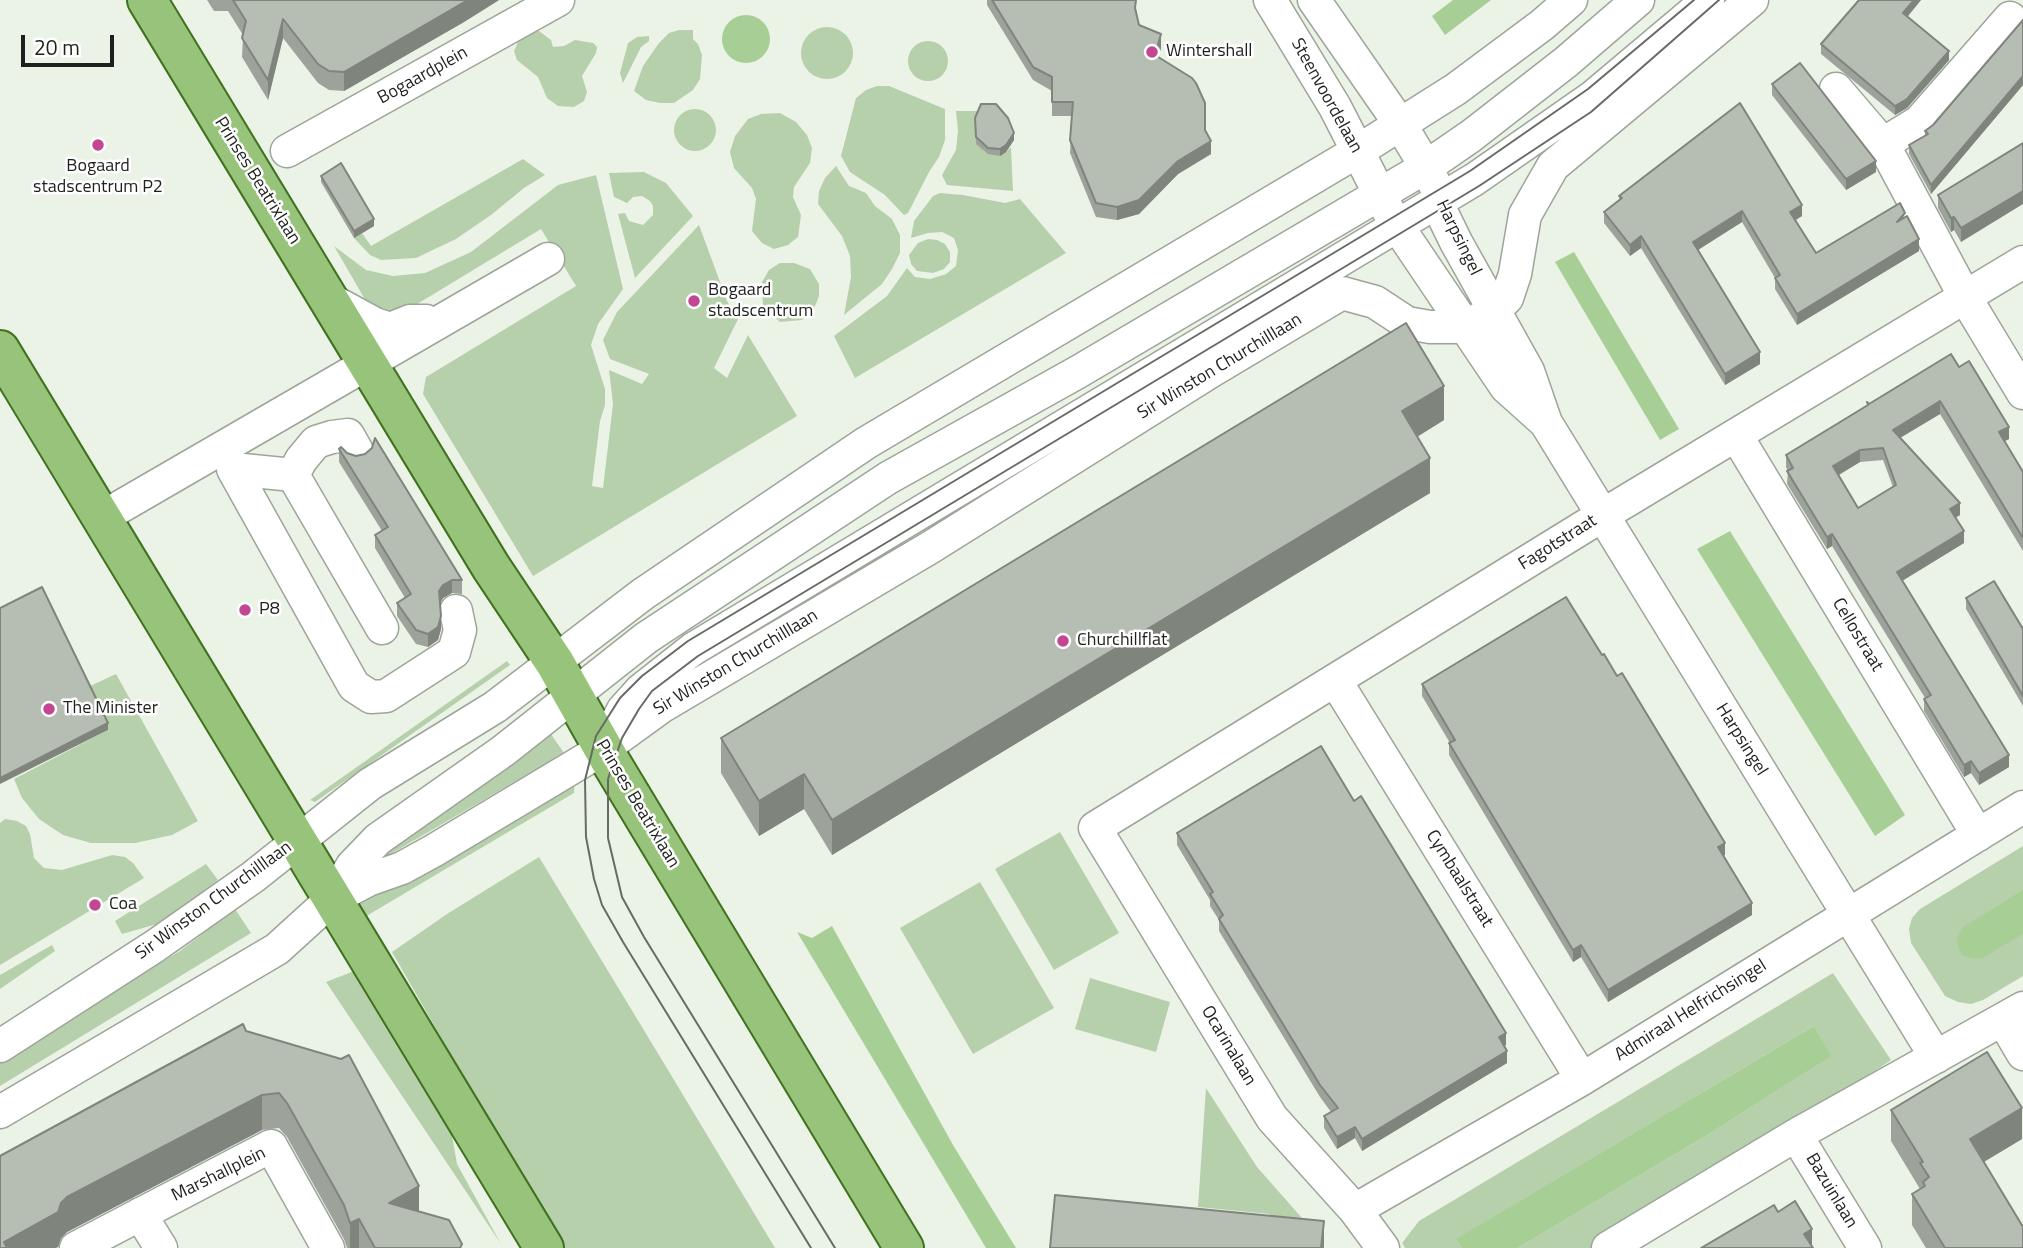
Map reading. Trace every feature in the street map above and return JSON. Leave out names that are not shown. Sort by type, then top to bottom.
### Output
[{"type":"main road","name":"Prinses Beatrixlaan","points":[[147,0],[491,567],[564,679],[603,749],[904,1248]]},
{"type":"main road","points":[[0,350],[544,1248]]},
{"type":"street","name":"Bogaardplein","points":[[287,151],[558,0]]},
{"type":"street","name":"Steenvoordelaan","points":[[1270,0],[1330,97],[1378,195]]},
{"type":"street","points":[[1314,0],[1400,124],[1426,167]]},
{"type":"street","name":"Sir Winston Churchilllaan","points":[[332,899],[352,866],[378,839],[503,751],[564,679],[643,594],[866,443],[1358,151],[1457,89],[1571,0]]},
{"type":"street","name":"Sir Winston Churchilllaan","points":[[0,1046],[155,946],[253,877],[370,784],[495,707],[627,651],[888,478],[1078,372],[1426,167],[1471,136],[1566,62],[1638,0]]},
{"type":"street","name":"Sir Winston Churchilllaan","points":[[603,749],[623,710],[668,666],[1475,179],[1594,96],[1708,0]]},
{"type":"street","points":[[1467,327],[1507,298],[1515,274],[1525,215],[1553,166],[1752,0]]},
{"type":"street","points":[[1883,144],[1919,122],[2010,18]]},
{"type":"street","points":[[1836,89],[1883,144],[1965,297],[2023,393]]},
{"type":"street","name":"Harpsingel","points":[[1426,167],[1438,191],[1436,201],[1528,371],[1546,423],[1936,1057]]},
{"type":"street","name":"Harpsingel","points":[[1378,195],[1506,387],[1546,423]]},
{"type":"street","points":[[101,517],[228,471],[368,362],[548,259]]},
{"type":"street","name":"Fagotstraat","points":[[1095,828],[1603,515],[2023,262]]},
{"type":"street","name":"Sir Winston Churchilllaan","points":[[0,1112],[277,948],[332,899],[433,851],[603,749],[661,706],[931,547],[1213,370],[1342,293],[1376,302],[1407,323],[1430,327],[1467,327]]},
{"type":"street","points":[[329,299],[375,324],[390,328],[410,321],[441,320]]},
{"type":"street","points":[[293,475],[316,442],[348,435],[357,451]]},
{"type":"street","name":"Cellostraat","points":[[1736,435],[1978,835]]},
{"type":"street","points":[[228,471],[293,475]]},
{"type":"street","points":[[228,471],[354,686],[371,697],[386,696],[454,652],[460,630],[456,611]]},
{"type":"street","points":[[293,475],[382,628]]},
{"type":"street","name":"Sir Winston Churchilllaan","points":[[564,679],[648,684]]},
{"type":"street","name":"Cymbaalstraat","points":[[1335,680],[1582,1079]]},
{"type":"street","name":"Admiraal Helfrichsingel","points":[[1355,1210],[1582,1079],[2023,807]]},
{"type":"street","name":"Ocarinalaan","points":[[1095,828],[1272,1118],[1355,1210],[1383,1248]]},
{"type":"street","points":[[1608,1248],[1796,1135],[2013,1014],[2023,1054]]},
{"type":"street","name":"Bazuinlaan","points":[[1796,1135],[1865,1248]]},
{"type":"street","name":"Marshallplein","points":[[76,1248],[271,1146],[328,1248]]},
{"type":"street","points":[[140,1214],[161,1248]]},
{"type":"shaded area","points":[[1453,0],[1491,0],[1445,35],[1432,16]]},
{"type":"shaded area","points":[[746,15],[763,22],[770,39],[763,56],[746,63],[729,56],[722,39],[729,22]]},
{"type":"shaded area","points":[[827,27],[846,34],[853,53],[846,72],[827,79],[808,72],[801,53],[808,34]]},
{"type":"shaded area","points":[[693,30],[693,39],[702,55],[700,79],[693,90],[674,103],[646,100],[634,91],[643,66],[669,33]]},
{"type":"shaded area","points":[[539,31],[551,40],[553,47],[564,46],[575,40],[593,43],[597,47],[582,76],[587,92],[584,101],[574,107],[558,106],[547,98],[538,77],[517,60],[514,51],[518,42],[529,33]]},
{"type":"shaded area","points":[[649,36],[649,41],[641,47],[623,83],[620,73],[628,43],[637,37]]},
{"type":"shaded area","points":[[928,41],[942,47],[948,61],[942,75],[928,81],[914,75],[908,61],[914,47]]},
{"type":"shaded area","points":[[877,86],[889,86],[945,109],[945,140],[939,157],[908,213],[904,215],[885,195],[850,172],[841,156],[856,98]]},
{"type":"shaded area","points":[[695,109],[710,115],[716,130],[710,145],[695,151],[680,145],[674,130],[680,115]]},
{"type":"shaded area","points":[[956,111],[981,111],[1006,152],[1011,147],[1013,191],[947,185],[942,175],[956,150]]},
{"type":"shaded area","points":[[780,113],[796,122],[807,135],[812,148],[810,163],[794,187],[793,197],[801,215],[798,237],[788,245],[774,249],[762,243],[752,231],[756,199],[752,188],[734,168],[730,152],[735,136],[748,119],[761,114]]},
{"type":"shaded area","points":[[523,159],[545,175],[456,239],[416,258],[381,260],[370,255],[354,238],[362,233],[371,246]]},
{"type":"shaded area","points":[[836,166],[849,186],[866,193],[875,206],[892,219],[900,235],[900,253],[882,284],[844,315],[851,277],[850,256],[842,236],[818,204],[819,191],[825,178]]},
{"type":"shaded area","points":[[644,172],[666,183],[693,216],[635,278],[618,214],[625,213],[629,221],[643,225],[653,215],[653,206],[642,196],[633,197],[627,203],[614,197],[609,173]]},
{"type":"shaded area","points":[[596,175],[623,289],[598,324],[591,345],[605,389],[605,405],[600,421],[592,486],[603,488],[613,404],[609,370],[642,384],[649,374],[610,359],[603,340],[617,312],[699,225],[727,301],[738,319],[714,368],[727,378],[748,335],[797,416],[533,576],[423,394],[426,377],[576,286],[541,229],[399,315],[382,318],[367,303],[334,246],[366,270],[393,276],[425,273],[471,252],[558,185]]},
{"type":"shaded area","points":[[940,193],[1005,203],[1020,199],[1066,253],[855,378],[834,336],[887,296],[907,268],[915,277],[930,279],[946,274],[956,266],[958,250],[954,238],[942,232],[911,238],[914,221],[933,196]]},
{"type":"shaded area","points":[[928,239],[945,244],[950,252],[950,262],[944,269],[933,273],[917,271],[911,264],[909,255],[918,243]]},
{"type":"shaded area","points":[[1574,252],[1679,429],[1660,440],[1555,262]]},
{"type":"shaded area","points":[[780,263],[794,263],[810,269],[819,284],[819,296],[815,306],[802,320],[780,322],[763,306],[762,282],[769,270]]},
{"type":"shaded area","points":[[1730,531],[1905,815],[1875,836],[1697,549]]},
{"type":"shaded area","points":[[507,661],[510,665],[315,802],[310,800]]},
{"type":"shaded area","points":[[116,674],[198,821],[172,835],[135,843],[91,843],[63,835],[39,819],[22,798],[14,779],[108,730],[88,687]]},
{"type":"shaded area","points":[[546,727],[564,753],[377,862],[375,856]]},
{"type":"shaded area","points":[[575,772],[574,793],[363,918],[358,907],[361,889]]},
{"type":"shaded area","points":[[5,819],[26,826],[34,858],[44,868],[62,870],[112,855],[125,857],[144,878],[0,965],[0,823]]},
{"type":"shaded area","points":[[1060,832],[1119,933],[1054,970],[995,869]]},
{"type":"shaded area","points":[[2023,846],[2023,976],[1983,1000],[1971,1004],[1945,996],[1911,943],[1909,929],[1912,918],[1920,909]]},
{"type":"shaded area","points":[[539,857],[775,1248],[562,1248],[392,952]]},
{"type":"shaded area","points":[[206,864],[218,880],[172,916],[157,924],[122,934],[115,921]]},
{"type":"shaded area","points":[[980,882],[1054,1008],[973,1054],[900,928]]},
{"type":"shaded area","points":[[2023,890],[2023,934],[1983,958],[1972,959],[1962,955],[1957,938],[1963,927]]},
{"type":"shaded area","points":[[235,909],[251,933],[0,1086],[0,1059],[180,951]]},
{"type":"shaded area","points":[[832,926],[953,1145],[1016,1248],[986,1248],[797,932],[812,938]]},
{"type":"shaded area","points":[[52,945],[55,951],[0,989],[0,975]]},
{"type":"shaded area","points":[[354,971],[451,1130],[457,1164],[501,1244],[326,982]]},
{"type":"shaded area","points":[[1833,973],[1891,1060],[1784,1133],[1591,1248],[1518,1248],[1709,1134],[1830,1056],[1814,1026],[1457,1239],[1462,1248],[1405,1248],[1402,1243],[1419,1221]]},
{"type":"shaded area","points":[[1090,978],[1170,1002],[1156,1052],[1075,1029]]},
{"type":"shaded area","points":[[1814,1026],[1831,1056],[1709,1134],[1518,1248],[1462,1248],[1456,1239]]},
{"type":"shaded area","points":[[1206,1088],[1257,1167],[1309,1226],[1268,1236],[1270,1214],[1198,1207]]},
{"type":"building","points":[[233,0],[468,0],[344,72],[329,71],[318,64],[283,19],[268,80],[242,38],[246,21]]},
{"type":"building","points":[[992,0],[1136,0],[1139,25],[1161,34],[1155,55],[1196,83],[1205,103],[1205,130],[1211,141],[1178,161],[1139,200],[1117,207],[1096,203],[1070,140],[1073,102],[1052,102],[1052,77],[1033,67]]},
{"type":"building","points":[[1859,0],[1914,0],[1903,13],[1949,51],[1907,99],[1895,106],[1821,44]]},
{"type":"building","points":[[2023,20],[2023,76],[1931,185],[1909,145],[1928,134],[1925,131]]},
{"type":"building","points":[[1800,63],[1876,161],[1846,179],[1772,84]]},
{"type":"building","points":[[1740,103],[1802,205],[1790,212],[1816,253],[1900,203],[1905,213],[1897,222],[1907,216],[1919,239],[1797,314],[1775,278],[1780,275],[1742,211],[1693,242],[1760,352],[1725,374],[1641,236],[1630,245],[1604,212],[1622,198],[1619,196]]},
{"type":"building","points":[[981,104],[996,104],[1008,118],[1014,133],[1000,149],[988,148],[976,137],[975,118]]},
{"type":"building","points":[[2023,143],[2023,191],[1961,228],[1954,217],[1951,218],[1938,195]]},
{"type":"building","points":[[341,163],[374,219],[354,231],[321,176]]},
{"type":"building","name":"Churchillflat","points":[[1406,323],[1444,386],[1402,411],[1430,458],[832,820],[804,774],[759,801],[721,738]]},
{"type":"building","points":[[1951,354],[1959,367],[1969,361],[2009,427],[1999,432],[2023,472],[2023,538],[1940,401],[1893,430],[1960,503],[1950,509],[1964,531],[1897,572],[2009,755],[1979,773],[1971,761],[1964,765],[1924,699],[1931,695],[1832,534],[1827,537],[1787,471],[1793,468],[1786,455],[1868,405],[1867,402],[1869,404]],"holes":[[[1883,448],[1896,485],[1858,508],[1833,466],[1860,450]]]},
{"type":"building","points":[[375,438],[462,580],[452,580],[439,591],[441,616],[438,627],[428,634],[416,630],[397,603],[411,594],[375,535],[388,527],[339,449],[341,447],[356,456],[365,454],[372,448]]},
{"type":"building","points":[[1994,581],[2023,629],[2023,696],[1966,598]]},
{"type":"building","name":"The Minister","points":[[42,587],[108,723],[0,778],[0,608]]},
{"type":"building","points":[[1566,597],[1617,676],[1622,673],[1725,843],[1718,847],[1752,903],[1608,990],[1581,945],[1573,950],[1449,743],[1455,740],[1422,684]]},
{"type":"building","points":[[1321,746],[1354,801],[1361,796],[1506,1033],[1499,1037],[1507,1051],[1362,1139],[1355,1127],[1337,1137],[1324,1116],[1338,1108],[1320,1085],[1219,919],[1223,915],[1210,894],[1213,892],[1177,833]]},
{"type":"building","points":[[243,1024],[246,1031],[341,1059],[349,1055],[419,1186],[389,1203],[449,1220],[462,1244],[460,1248],[375,1248],[359,1219],[350,1223],[344,1205],[279,1093],[262,1095],[67,1197],[58,1212],[4,1242],[7,1248],[0,1248],[0,1156]]},
{"type":"building","points":[[1987,1052],[2022,1108],[1970,1139],[2023,1227],[2023,1248],[1945,1248],[1912,1194],[1925,1186],[1923,1182],[1929,1177],[1920,1163],[1923,1162],[1891,1110]]},
{"type":"building","points":[[1055,1195],[1324,1221],[1321,1248],[1050,1248]]},
{"type":"building","points":[[1795,1201],[1812,1229],[1804,1234],[1813,1248],[1701,1248],[1774,1205],[1778,1212]]},
{"type":"tram line","points":[[811,1248],[602,905],[586,837],[585,780],[596,736],[620,698],[642,676],[688,641],[1470,171],[1588,89],[1694,0]]},
{"type":"tram line","points":[[835,1248],[622,897],[608,838],[608,779],[622,738],[639,709],[652,691],[698,656],[1479,186],[1591,112],[1719,0]]},
{"type":"place","name":"Wintershall","points":[[1152,52]]},
{"type":"place","name":"Bogaard stadscentrum P2","points":[[98,145]]},
{"type":"place","name":"Bogaard stadscentrum","points":[[694,301]]},
{"type":"place","name":"P8","points":[[245,610]]},
{"type":"place","name":"Churchillflat","points":[[1063,641]]},
{"type":"place","name":"The Minister","points":[[49,709]]},
{"type":"place","name":"Coa","points":[[95,905]]}]
